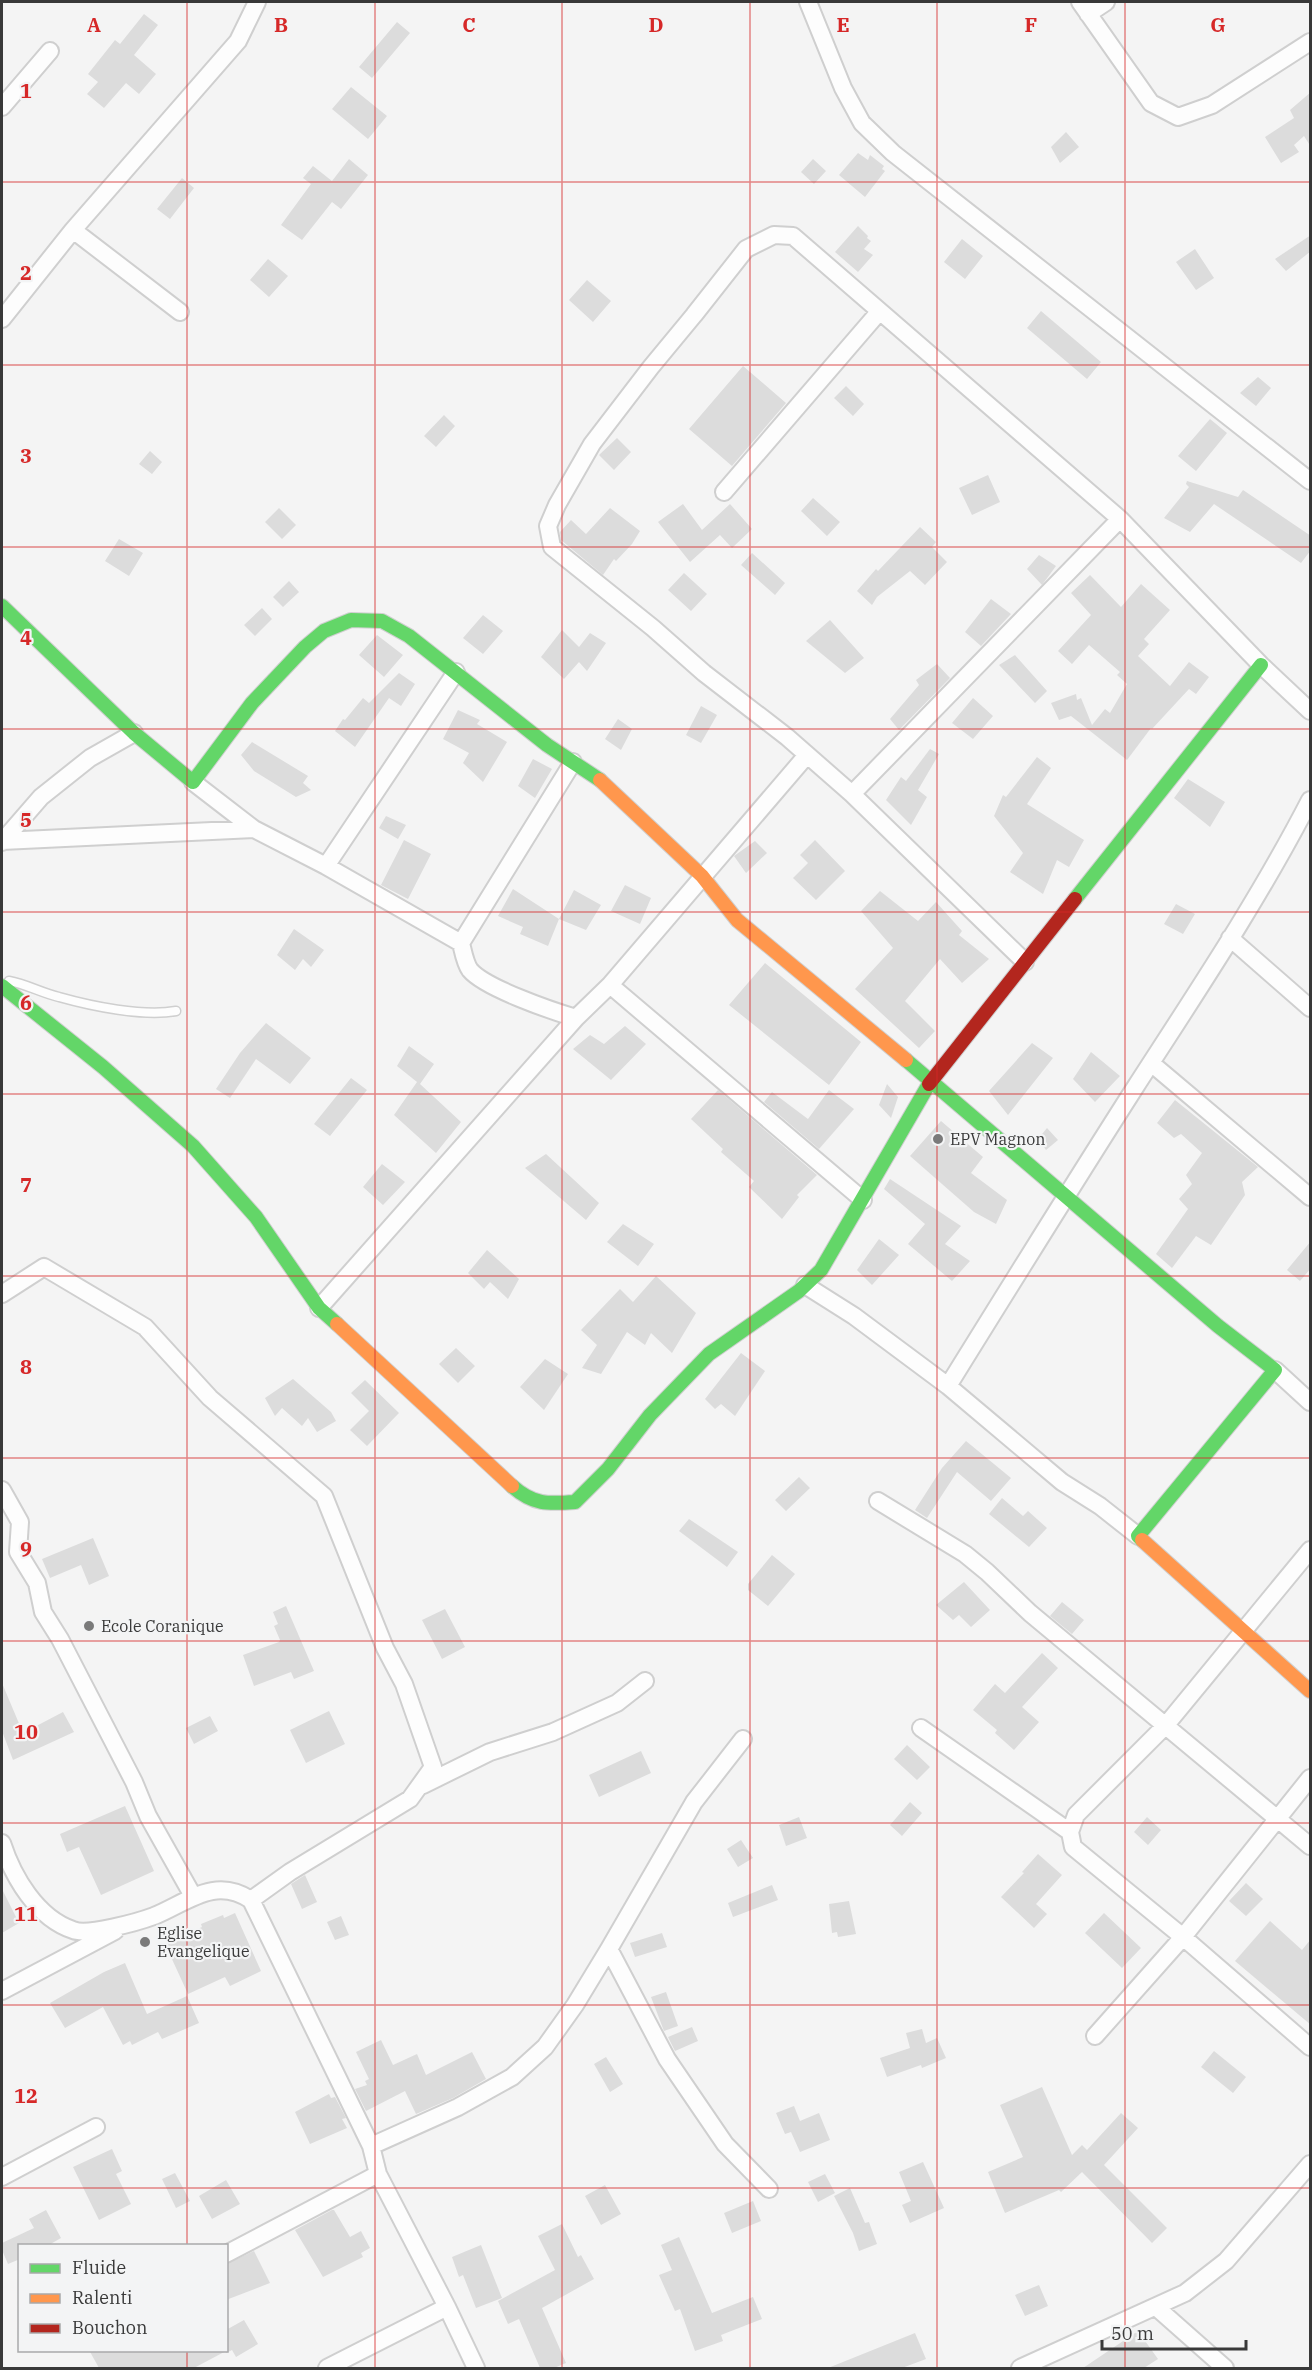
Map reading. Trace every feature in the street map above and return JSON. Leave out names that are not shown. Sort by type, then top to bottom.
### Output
[{"type":"street","points":[[2,319],[73,230],[238,41],[257,2]]},
{"type":"street","points":[[808,2],[843,88],[862,123],[885,145],[1311,481]]},
{"type":"street","points":[[1106,2],[1084,8],[1152,103],[1178,117],[1212,105],[1311,42]]},
{"type":"street","points":[[2,107],[50,51]]},
{"type":"street","points":[[73,230],[180,312]]},
{"type":"street","points":[[1025,962],[852,794],[552,547],[548,526],[592,444],[746,249],[774,235],[794,236],[1120,519],[1261,665],[1311,711]]},
{"type":"street","points":[[724,492],[879,312]]},
{"type":"street","points":[[852,794],[1120,519]]},
{"type":"street","points":[[2,606],[134,733],[254,829],[326,866],[461,943],[469,968],[476,975],[509,993],[576,1018]]},
{"type":"street","points":[[193,782],[252,703],[305,647],[324,631],[351,620],[382,621],[409,636],[547,745],[599,779],[702,876],[737,920],[931,1080],[1218,1326],[1309,1399]]},
{"type":"street","points":[[2,986],[103,1067],[193,1146],[256,1217],[319,1308],[521,1494],[544,1504],[575,1502],[608,1468],[650,1415],[709,1354],[806,1285],[821,1270],[931,1080],[1261,665]]},
{"type":"street","points":[[326,866],[456,672]]},
{"type":"street","points":[[2,841],[41,797],[90,758],[134,733]]},
{"type":"street","points":[[319,1308],[576,1018],[610,985],[807,755]]},
{"type":"street","points":[[461,943],[573,762]]},
{"type":"street","points":[[948,1386],[1066,1195],[1230,938],[1292,837],[1311,800]]},
{"type":"street","points":[[2,841],[254,829]]},
{"type":"street","points":[[1230,938],[1311,1008]]},
{"type":"street","points":[[610,985],[862,1200]]},
{"type":"street","points":[[1151,1063],[1311,1197]]},
{"type":"street","points":[[2,1294],[44,1267],[145,1327],[210,1398],[324,1496],[385,1648],[404,1684],[433,1767],[422,1785],[410,1799],[290,1872],[251,1900]]},
{"type":"street","points":[[806,1285],[854,1316],[948,1386],[1062,1482],[1100,1506],[1138,1536],[1311,1691]]},
{"type":"street","points":[[1138,1536],[1275,1370]]},
{"type":"street","points":[[2,1490],[20,1522],[18,1552],[37,1583],[43,1612],[60,1639],[130,1774],[148,1816],[193,1896]]},
{"type":"street","points":[[878,1501],[965,1554],[1030,1613],[1311,1846]]},
{"type":"street","points":[[1311,1550],[1166,1725],[1076,1815],[1070,1832],[1073,1846],[1311,2047]]},
{"type":"street","points":[[422,1785],[490,1752],[553,1732],[617,1703],[645,1681]]},
{"type":"street","points":[[921,1728],[1070,1832]]},
{"type":"street","points":[[371,2146],[459,2107],[512,2077],[545,2047],[609,1949],[694,1802],[743,1739]]},
{"type":"street","points":[[1095,2036],[1183,1937],[1311,1778]]},
{"type":"street","points":[[2,1844],[20,1883],[40,1908],[55,1920],[74,1931],[126,1925]]},
{"type":"street","points":[[2,1991],[126,1925],[161,1913],[193,1896],[216,1890],[237,1891],[251,1900],[371,2146],[378,2174],[476,2368]]},
{"type":"street","points":[[609,1949],[667,2059],[725,2144],[770,2189]]},
{"type":"street","points":[[2,2177],[96,2127]]},
{"type":"street","points":[[1020,2368],[1185,2293],[1226,2261],[1311,2164]]},
{"type":"street","points":[[228,2253],[378,2174]]},
{"type":"street","points":[[327,2368],[447,2307]]},
{"type":"street","points":[[1156,2307],[1225,2368]]},
{"type":"lane","points":[[2,981],[12,981],[83,1003],[136,1011],[176,1011]]},
{"type":"building","points":[[144,14],[158,25],[134,55],[156,74],[139,94],[126,83],[104,108],[87,94],[98,82],[88,74],[115,40],[120,44]]},
{"type":"building","points":[[397,22],[410,33],[372,78],[359,67]]},
{"type":"building","points":[[351,87],[387,116],[368,139],[332,109]]},
{"type":"building","points":[[1311,92],[1311,147],[1304,136],[1294,145],[1299,152],[1281,163],[1265,137],[1294,118],[1290,110]]},
{"type":"building","points":[[1066,132],[1079,147],[1060,163],[1051,147]]},
{"type":"building","points":[[858,153],[868,160],[870,155],[884,166],[882,169],[885,171],[865,197],[839,175]]},
{"type":"building","points":[[349,159],[368,175],[341,209],[332,202],[302,240],[281,225],[311,184],[303,178],[313,166],[332,181]]},
{"type":"building","points":[[813,159],[826,171],[814,184],[801,172]]},
{"type":"building","points":[[182,178],[194,188],[170,219],[157,209]]},
{"type":"building","points":[[858,226],[871,241],[864,249],[873,255],[858,272],[835,252]]},
{"type":"building","points":[[1311,235],[1311,251],[1286,271],[1275,259]]},
{"type":"building","points":[[962,239],[983,256],[965,279],[944,262]]},
{"type":"building","points":[[1195,249],[1214,278],[1196,290],[1176,262]]},
{"type":"building","points":[[268,259],[288,276],[269,297],[250,280]]},
{"type":"building","points":[[587,280],[611,301],[593,322],[569,300]]},
{"type":"building","points":[[1041,311],[1101,362],[1087,379],[1027,328]]},
{"type":"building","points":[[743,366],[786,403],[732,466],[689,429]]},
{"type":"building","points":[[1258,377],[1271,388],[1256,406],[1240,393]]},
{"type":"building","points":[[846,386],[864,404],[853,416],[834,398]]},
{"type":"building","points":[[444,415],[455,426],[436,447],[424,436]]},
{"type":"building","points":[[1210,419],[1227,433],[1196,471],[1178,456]]},
{"type":"building","points":[[617,438],[631,452],[614,470],[599,455]]},
{"type":"building","points":[[150,451],[162,462],[152,474],[139,464]]},
{"type":"building","points":[[988,475],[1000,502],[972,515],[959,488]]},
{"type":"building","points":[[1187,481],[1238,497],[1243,490],[1311,536],[1311,550],[1301,563],[1214,504],[1190,532],[1164,518],[1189,487],[1186,484]]},
{"type":"building","points":[[813,498],[840,522],[827,536],[801,511]]},
{"type":"building","points":[[683,504],[702,530],[730,504],[752,529],[732,548],[720,535],[690,562],[658,522]]},
{"type":"building","points":[[279,508],[296,525],[282,539],[265,522]]},
{"type":"building","points":[[610,508],[640,531],[632,544],[616,561],[614,559],[603,575],[561,540],[560,532],[571,520],[586,534]]},
{"type":"building","points":[[920,527],[936,542],[932,547],[947,562],[925,585],[910,571],[877,597],[872,605],[857,591],[876,569],[878,571]]},
{"type":"building","points":[[119,539],[143,553],[129,576],[105,561]]},
{"type":"building","points":[[752,553],[785,583],[775,595],[741,565]]},
{"type":"building","points":[[1039,555],[1056,566],[1042,585],[1027,569]]},
{"type":"building","points":[[684,573],[707,594],[691,611],[668,590]]},
{"type":"building","points":[[1090,575],[1121,607],[1141,584],[1170,610],[1144,639],[1149,644],[1138,656],[1170,686],[1189,662],[1209,677],[1196,694],[1189,689],[1151,728],[1127,760],[1071,716],[1059,720],[1051,703],[1076,694],[1077,700],[1081,698],[1092,725],[1105,709],[1110,713],[1127,684],[1117,675],[1120,672],[1089,645],[1072,664],[1058,651],[1091,615],[1071,593]]},
{"type":"building","points":[[289,581],[299,592],[283,607],[273,597]]},
{"type":"building","points":[[991,599],[1011,614],[981,646],[965,632]]},
{"type":"building","points":[[262,608],[272,619],[255,636],[244,625]]},
{"type":"building","points":[[483,615],[503,631],[483,654],[463,638]]},
{"type":"building","points":[[830,620],[864,658],[845,673],[806,641]]},
{"type":"building","points":[[562,630],[579,647],[590,633],[606,643],[587,671],[579,662],[564,679],[541,657]]},
{"type":"building","points":[[377,635],[403,655],[384,677],[359,655]]},
{"type":"building","points":[[1015,655],[1047,691],[1035,703],[999,665]]},
{"type":"building","points":[[937,664],[950,678],[899,730],[890,719],[919,685],[916,680]]},
{"type":"building","points":[[399,673],[415,684],[401,706],[389,698],[355,747],[335,731],[363,698],[369,703]]},
{"type":"building","points":[[973,698],[993,716],[973,739],[952,723]]},
{"type":"building","points":[[701,706],[717,715],[701,743],[686,735]]},
{"type":"building","points":[[458,710],[480,720],[477,724],[507,742],[483,782],[463,763],[469,753],[443,739]]},
{"type":"building","points":[[618,719],[632,729],[621,750],[605,739]]},
{"type":"building","points":[[252,742],[308,776],[303,783],[311,790],[296,797],[254,771],[241,755]]},
{"type":"building","points":[[930,749],[939,754],[918,790],[927,797],[911,825],[886,800],[901,777],[906,781]]},
{"type":"building","points":[[1037,757],[1051,768],[1027,804],[1084,840],[1069,867],[1057,860],[1043,894],[1010,872],[1023,853],[994,816],[1003,795],[1006,797]]},
{"type":"building","points":[[533,759],[552,769],[535,798],[518,786]]},
{"type":"building","points":[[1188,779],[1225,802],[1210,827],[1174,798]]},
{"type":"building","points":[[386,816],[406,825],[398,839],[379,828]]},
{"type":"building","points":[[404,840],[431,854],[408,899],[381,885]]},
{"type":"building","points":[[815,840],[845,871],[816,900],[793,878],[808,863],[800,855]]},
{"type":"building","points":[[755,841],[767,853],[746,873],[734,856]]},
{"type":"building","points":[[625,885],[651,898],[640,924],[611,911]]},
{"type":"building","points":[[513,889],[559,919],[548,946],[520,934],[523,927],[498,916]]},
{"type":"building","points":[[574,890],[601,905],[586,930],[559,919]]},
{"type":"building","points":[[880,891],[918,921],[936,902],[962,931],[959,935],[989,959],[962,983],[940,959],[905,1001],[935,1031],[919,1048],[855,989],[893,948],[861,911]]},
{"type":"building","points":[[1176,904],[1195,914],[1183,934],[1164,924]]},
{"type":"building","points":[[294,929],[324,950],[311,967],[303,959],[295,970],[277,955]]},
{"type":"building","points":[[765,963],[861,1042],[829,1085],[729,1005]]},
{"type":"building","points":[[266,1023],[311,1058],[290,1084],[256,1059],[230,1098],[216,1089],[240,1053]]},
{"type":"building","points":[[625,1026],[646,1044],[611,1080],[573,1049],[590,1035],[604,1044]]},
{"type":"building","points":[[1032,1043],[1053,1058],[1008,1115],[989,1091]]},
{"type":"building","points":[[409,1046],[434,1064],[420,1084],[461,1122],[436,1153],[394,1115],[417,1082],[397,1066]]},
{"type":"building","points":[[1091,1052],[1120,1076],[1095,1102],[1073,1079]]},
{"type":"building","points":[[351,1078],[367,1090],[330,1136],[314,1124]]},
{"type":"building","points":[[887,1084],[898,1097],[891,1118],[879,1105]]},
{"type":"building","points":[[718,1090],[817,1175],[797,1195],[799,1197],[782,1219],[749,1187],[754,1181],[721,1152],[723,1149],[691,1119]]},
{"type":"building","points":[[829,1090],[854,1109],[819,1149],[764,1102],[772,1092],[808,1119]]},
{"type":"building","points":[[1175,1100],[1258,1167],[1242,1182],[1245,1195],[1211,1245],[1196,1236],[1172,1268],[1156,1254],[1188,1209],[1179,1199],[1192,1184],[1186,1175],[1202,1153],[1181,1134],[1174,1138],[1157,1123]]},
{"type":"building","points":[[941,1121],[983,1157],[971,1173],[1007,1200],[996,1224],[974,1212],[910,1156]]},
{"type":"building","points":[[1047,1128],[1058,1140],[1046,1150],[1038,1139]]},
{"type":"building","points":[[546,1154],[599,1203],[586,1220],[525,1168]]},
{"type":"building","points":[[382,1164],[405,1182],[383,1205],[363,1187]]},
{"type":"building","points":[[890,1179],[961,1226],[945,1244],[970,1261],[952,1281],[908,1244],[925,1224],[884,1189]]},
{"type":"building","points":[[623,1224],[654,1244],[638,1266],[607,1242]]},
{"type":"building","points":[[879,1239],[899,1255],[872,1285],[857,1270]]},
{"type":"building","points":[[1311,1241],[1311,1268],[1300,1281],[1287,1270]]},
{"type":"building","points":[[487,1250],[519,1279],[508,1299],[490,1282],[484,1289],[468,1273]]},
{"type":"building","points":[[656,1276],[696,1313],[672,1353],[651,1333],[645,1345],[627,1332],[601,1374],[582,1368],[597,1345],[581,1330],[620,1289],[633,1302]]},
{"type":"building","points":[[456,1348],[475,1366],[458,1383],[439,1364]]},
{"type":"building","points":[[741,1353],[765,1371],[735,1416],[721,1404],[715,1409],[705,1399]]},
{"type":"building","points":[[545,1359],[568,1374],[544,1410],[520,1387]]},
{"type":"building","points":[[293,1379],[331,1412],[336,1421],[317,1432],[308,1418],[302,1426],[282,1408],[275,1416],[265,1398]]},
{"type":"building","points":[[365,1380],[399,1413],[367,1446],[350,1430],[369,1411],[351,1393]]},
{"type":"building","points":[[966,1441],[1011,1478],[991,1501],[957,1472],[927,1518],[915,1510],[942,1468]]},
{"type":"building","points":[[799,1477],[810,1488],[786,1511],[775,1500]]},
{"type":"building","points":[[1002,1498],[1023,1516],[1028,1511],[1047,1528],[1029,1547],[989,1514]]},
{"type":"building","points":[[689,1519],[738,1552],[727,1567],[679,1531]]},
{"type":"building","points":[[93,1538],[109,1576],[89,1585],[81,1565],[50,1578],[42,1559]]},
{"type":"building","points":[[772,1555],[795,1574],[768,1606],[748,1590],[748,1584]]},
{"type":"building","points":[[964,1582],[990,1610],[971,1627],[959,1615],[953,1620],[936,1605]]},
{"type":"building","points":[[1062,1602],[1084,1620],[1072,1634],[1050,1616]]},
{"type":"building","points":[[286,1606],[314,1671],[294,1679],[291,1672],[254,1686],[243,1655],[279,1642],[274,1626],[278,1624],[273,1612]]},
{"type":"building","points":[[445,1609],[465,1647],[442,1659],[422,1620]]},
{"type":"building","points":[[1042,1653],[1058,1668],[1022,1707],[1039,1722],[1014,1750],[995,1733],[997,1730],[973,1710],[995,1684],[1005,1693]]},
{"type":"building","points":[[2,1683],[23,1733],[63,1712],[74,1732],[13,1760],[2,1731]]},
{"type":"building","points":[[329,1711],[345,1744],[306,1763],[290,1730]]},
{"type":"building","points":[[210,1716],[218,1731],[194,1744],[186,1728]]},
{"type":"building","points":[[907,1745],[930,1767],[917,1780],[894,1759]]},
{"type":"building","points":[[641,1751],[651,1773],[599,1797],[589,1775]]},
{"type":"building","points":[[910,1802],[922,1813],[902,1836],[890,1825]]},
{"type":"building","points":[[125,1806],[154,1871],[101,1895],[79,1847],[67,1852],[60,1834]]},
{"type":"building","points":[[799,1817],[807,1838],[786,1846],[779,1825]]},
{"type":"building","points":[[1147,1817],[1161,1830],[1148,1845],[1134,1832]]},
{"type":"building","points":[[741,1840],[753,1858],[738,1867],[727,1849]]},
{"type":"building","points":[[1038,1854],[1062,1875],[1036,1904],[1047,1914],[1034,1928],[1001,1897]]},
{"type":"building","points":[[305,1875],[317,1902],[302,1909],[291,1884]]},
{"type":"building","points":[[1246,1883],[1263,1899],[1246,1916],[1229,1901]]},
{"type":"building","points":[[772,1885],[778,1900],[733,1917],[728,1903]]},
{"type":"building","points":[[2,1889],[19,1923],[2,1933]]},
{"type":"building","points":[[849,1901],[856,1934],[838,1937],[837,1932],[832,1933],[829,1904]]},
{"type":"building","points":[[235,1913],[261,1971],[230,1986],[225,1977],[188,1994],[165,1944],[202,1927],[201,1924]]},
{"type":"building","points":[[1104,1913],[1141,1948],[1122,1968],[1085,1933]]},
{"type":"building","points":[[341,1916],[349,1935],[335,1940],[327,1922]]},
{"type":"building","points":[[1270,1921],[1302,1950],[1311,1939],[1311,2025],[1235,1961]]},
{"type":"building","points":[[662,1933],[667,1947],[635,1957],[630,1943]]},
{"type":"building","points":[[125,1963],[147,2014],[187,1996],[199,2023],[162,2039],[158,2032],[132,2045],[130,2041],[123,2045],[103,2007],[65,2028],[50,2003],[104,1972]]},
{"type":"building","points":[[666,1992],[678,2026],[664,2031],[651,1997]]},
{"type":"building","points":[[692,2027],[698,2041],[675,2051],[668,2037]]},
{"type":"building","points":[[922,2029],[926,2043],[937,2038],[946,2058],[922,2068],[921,2065],[887,2077],[880,2058],[910,2048],[906,2033]]},
{"type":"building","points":[[381,2040],[393,2065],[417,2054],[426,2075],[472,2052],[486,2079],[453,2098],[416,2114],[405,2091],[366,2111],[355,2089],[367,2085],[365,2081],[369,2079],[356,2052]]},
{"type":"building","points":[[1214,2051],[1246,2077],[1233,2093],[1201,2067]]},
{"type":"building","points":[[606,2057],[623,2084],[610,2092],[594,2064]]},
{"type":"building","points":[[1042,2087],[1072,2155],[1082,2145],[1087,2150],[1121,2113],[1138,2128],[1104,2165],[1167,2228],[1152,2243],[1082,2172],[1061,2192],[1059,2190],[1005,2213],[988,2172],[1023,2157],[1000,2105]]},
{"type":"building","points":[[329,2094],[331,2098],[335,2097],[346,2118],[342,2119],[347,2128],[310,2144],[295,2112]]},
{"type":"building","points":[[794,2106],[800,2121],[819,2113],[830,2140],[800,2152],[791,2132],[785,2134],[776,2113]]},
{"type":"building","points":[[112,2149],[122,2171],[116,2174],[131,2204],[99,2220],[73,2167]]},
{"type":"building","points":[[923,2162],[944,2208],[910,2223],[902,2205],[911,2201],[899,2172]]},
{"type":"building","points":[[175,2173],[190,2201],[176,2208],[162,2179]]},
{"type":"building","points":[[825,2174],[835,2193],[818,2202],[808,2182]]},
{"type":"building","points":[[226,2180],[240,2204],[212,2219],[199,2196]]},
{"type":"building","points":[[605,2185],[621,2214],[601,2225],[585,2196]]},
{"type":"building","points":[[850,2188],[865,2223],[869,2222],[877,2244],[859,2251],[853,2233],[834,2196]]},
{"type":"building","points":[[753,2201],[761,2221],[732,2233],[724,2213]]},
{"type":"building","points":[[46,2210],[61,2238],[50,2244],[18,2244],[18,2260],[8,2264],[2,2250],[2,2243],[34,2228],[29,2219]]},
{"type":"building","points":[[332,2210],[350,2237],[361,2231],[370,2248],[361,2253],[363,2257],[323,2277],[295,2230]]},
{"type":"building","points":[[562,2224],[578,2257],[581,2255],[594,2279],[542,2308],[566,2363],[554,2368],[540,2368],[519,2319],[508,2324],[498,2301],[555,2270],[538,2236]]},
{"type":"building","points":[[679,2237],[712,2313],[753,2297],[762,2319],[721,2335],[723,2341],[695,2351],[680,2309],[675,2311],[659,2275],[672,2270],[661,2245]]},
{"type":"building","points":[[481,2245],[502,2298],[476,2308],[463,2275],[459,2277],[452,2257]]},
{"type":"building","points":[[254,2251],[270,2283],[228,2299],[228,2263]]},
{"type":"building","points":[[1039,2285],[1048,2306],[1025,2316],[1015,2295]]},
{"type":"building","points":[[244,2320],[258,2344],[236,2357],[232,2350],[228,2352],[228,2329]]},
{"type":"building","points":[[1138,2331],[1158,2359],[1144,2368],[1083,2368]]},
{"type":"building","points":[[915,2333],[926,2359],[902,2368],[828,2368]]},
{"type":"building","points":[[90,2352],[224,2352],[194,2368],[99,2368]]},
{"type":"traffic: fast","points":[[2,606],[134,733],[193,782],[252,703],[305,647],[324,631],[351,620],[382,621],[409,636],[547,745],[600,780]]},
{"type":"traffic: fast","points":[[1075,899],[1261,665]]},
{"type":"traffic: fast","points":[[2,986],[103,1067],[193,1146],[256,1217],[319,1308],[337,1324]]},
{"type":"traffic: fast","points":[[906,1060],[1218,1326],[1275,1370],[1138,1536],[1142,1540]]},
{"type":"traffic: fast","points":[[512,1486],[527,1497],[541,1502],[575,1502],[608,1469],[650,1415],[709,1354],[799,1291],[821,1270],[929,1084]]},
{"type":"traffic: slow","points":[[600,780],[702,876],[737,920],[906,1060]]},
{"type":"traffic: slow","points":[[337,1324],[512,1486]]},
{"type":"traffic: slow","points":[[1142,1540],[1310,1691]]},
{"type":"traffic: jam","points":[[929,1084],[1075,899]]},
{"type":"place","name":"EPV Magnon","points":[[938,1139]]},
{"type":"place","name":"Ecole Coranique","points":[[89,1626]]},
{"type":"place","name":"Eglise Evangelique","points":[[145,1942]]}]
